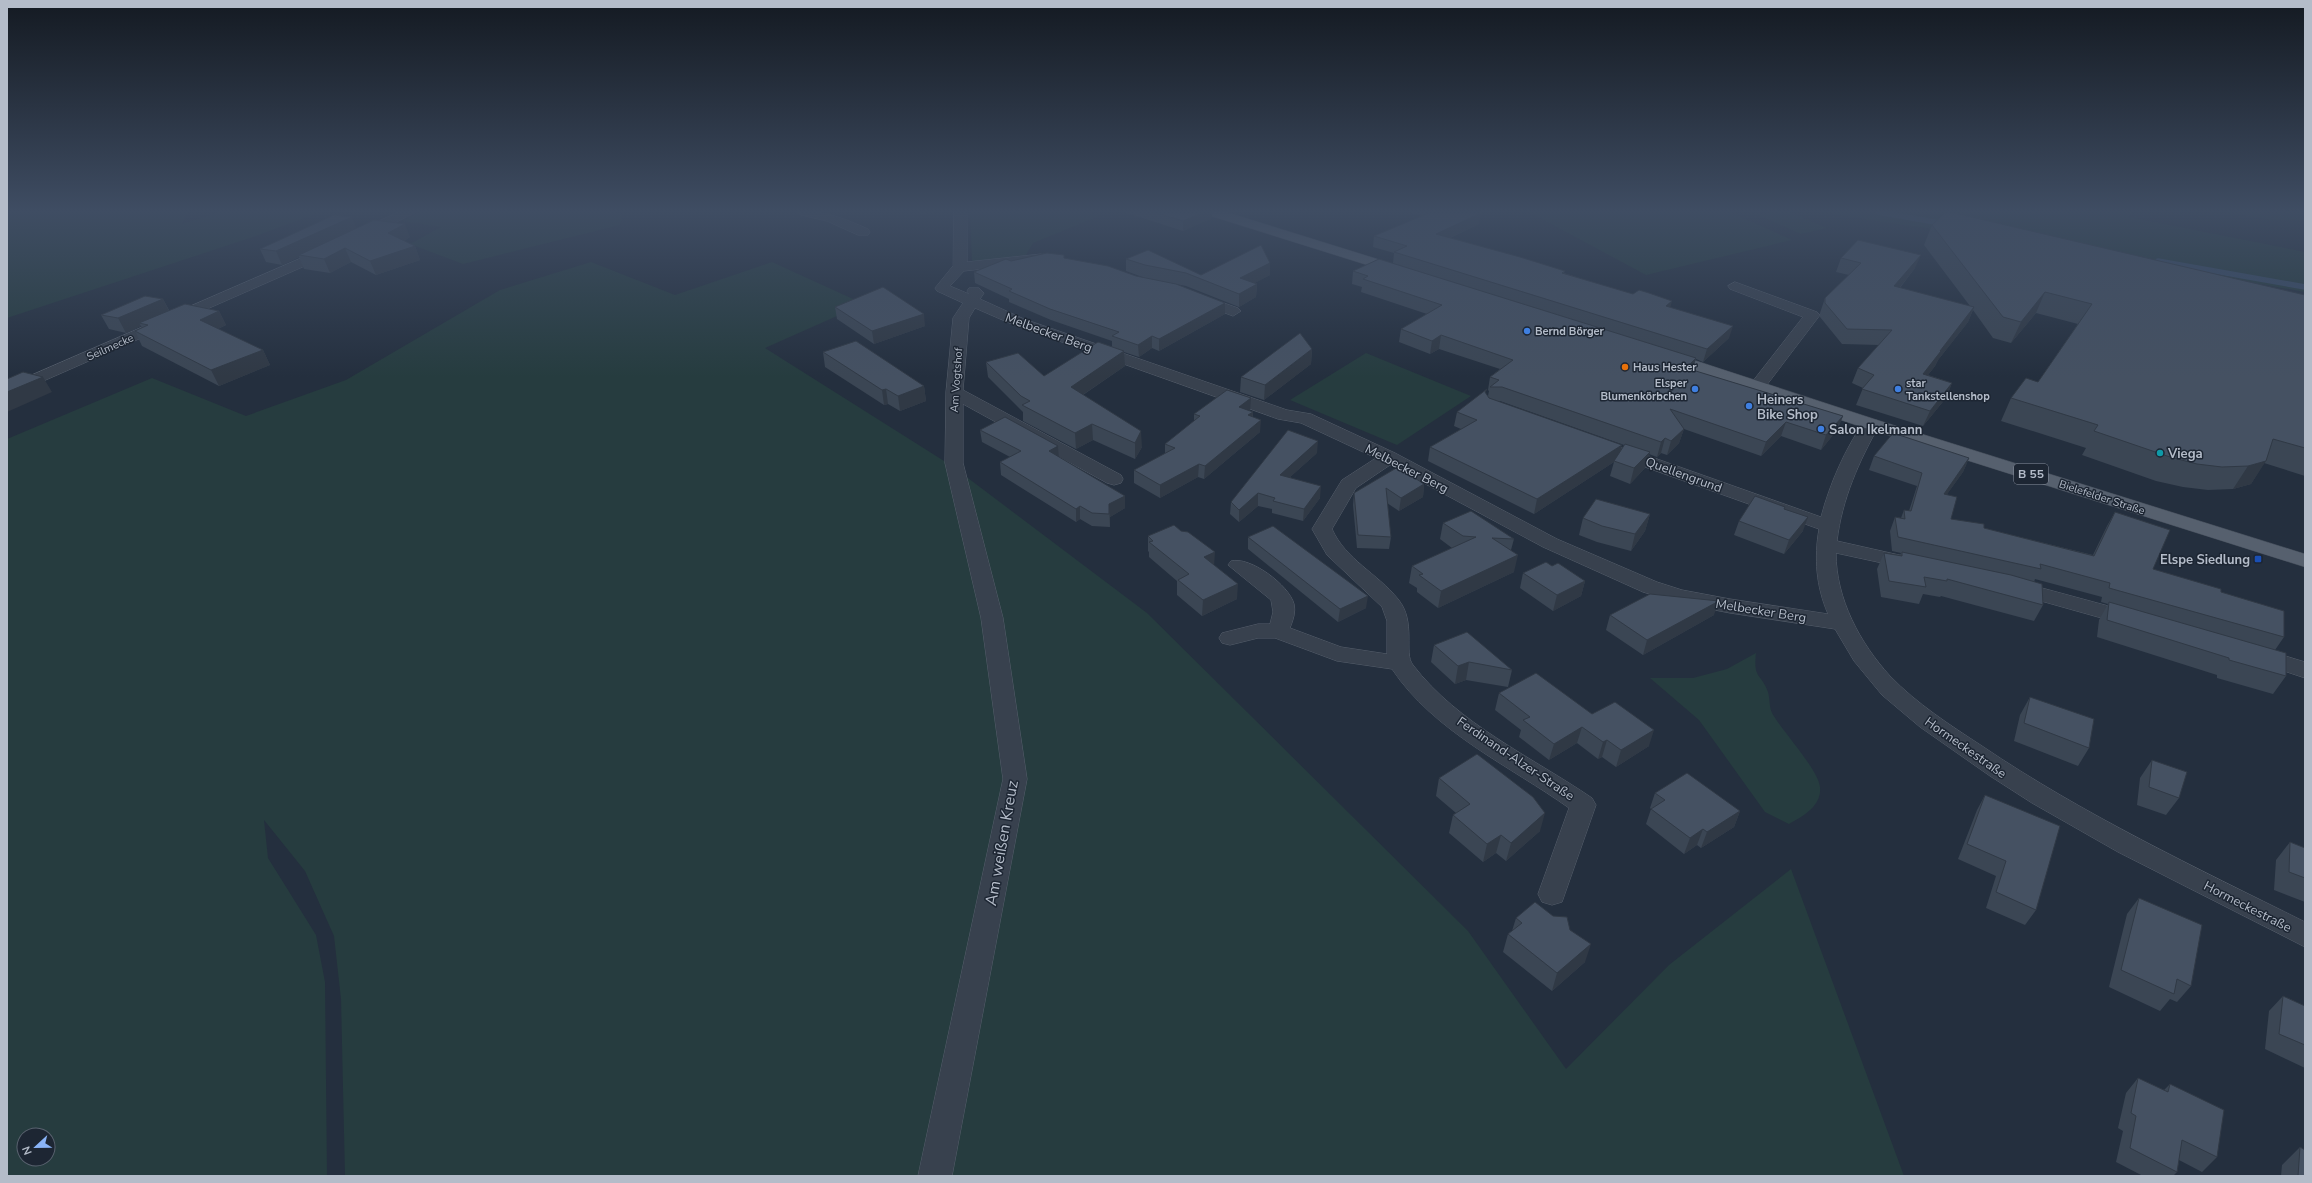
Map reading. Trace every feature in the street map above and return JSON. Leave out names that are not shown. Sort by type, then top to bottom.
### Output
[{"type":"main road","points":[[1389,267],[1414,275]]},
{"type":"main road","name":"Bielefelder Straße","points":[[1653,352],[1871,424],[2305,561]]},
{"type":"street","name":"Seilmecke","points":[[7,392],[287,267]]},
{"type":"street","points":[[960,267],[948,278],[942,288],[972,301]]},
{"type":"street","points":[[1734,286],[1812,315],[1757,386]]},
{"type":"street","points":[[1186,293],[1233,311]]},
{"type":"street","name":"Am Vogtshof","points":[[954,463],[954,392],[961,318],[972,301]]},
{"type":"street","name":"Melbecker Berg","points":[[972,301],[1062,338],[1284,415],[1305,418],[1389,457],[1550,543],[1650,587],[1679,596],[1730,606],[1843,623]]},
{"type":"street","points":[[954,392],[1114,479]]},
{"type":"street","name":"Hormeckestraße","points":[[1871,424],[1848,470],[1828,536],[1829,582],[1843,623],[1856,649],[1883,682],[1926,719],[1979,758],[2038,795],[2111,835],[2305,935]]},
{"type":"street","name":"Quellengrund","points":[[1605,446],[1828,536],[1931,568]]},
{"type":"street","points":[[1230,638],[1258,631],[1278,631],[1337,654],[1399,663],[1400,626],[1392,605],[1344,560],[1325,539],[1322,529],[1348,484],[1389,457]]},
{"type":"street","name":"Am weißen Kreuz","points":[[935,1176],[1015,779],[992,618],[954,463]]},
{"type":"street","points":[[1238,565],[1252,571],[1282,600],[1285,614],[1278,631]]},
{"type":"street","points":[[1999,583],[2152,625]]},
{"type":"street","points":[[2236,649],[2305,670]]},
{"type":"street","name":"Ferdinand-Alzer-Straße","points":[[1399,663],[1415,684],[1433,700],[1489,743],[1550,780],[1583,805],[1552,894]]},
{"type":"green space","points":[[7,267],[161,267],[7,318]]},
{"type":"green space","points":[[574,267],[604,267],[675,295],[757,267],[783,267],[864,304],[765,348],[952,466],[1147,613],[1468,931],[1566,1069],[1669,965],[1791,869],[1904,1176],[345,1176],[341,999],[334,936],[305,871],[264,820],[268,858],[316,935],[325,982],[327,1176],[7,1176],[7,439],[152,378],[246,416],[346,380],[500,290]]},
{"type":"green space","points":[[1632,267],[1679,267],[1646,275]]},
{"type":"green space","points":[[2167,267],[2305,267],[2305,292]]},
{"type":"green space","points":[[1366,353],[1471,396],[1397,445],[1290,400]]},
{"type":"green space","points":[[1756,653],[1755,662],[1757,672],[1768,692],[1772,713],[1807,760],[1818,779],[1820,787],[1820,794],[1815,805],[1805,814],[1789,824],[1765,812],[1699,720],[1650,678],[1693,678],[1727,669]]},
{"type":"building","points":[[986,267],[1111,267],[1136,276],[1176,284],[1225,303],[1159,339],[1152,336],[1138,345],[1112,336],[1119,332],[1050,309],[1009,291],[1012,289],[974,272]]},
{"type":"building","points":[[1156,267],[1184,267],[1201,275],[1217,267],[1262,267],[1240,278],[1257,284],[1239,294],[1186,273]]},
{"type":"building","points":[[1361,267],[1405,267],[1696,358],[1686,368],[1843,416],[1826,435],[1786,422],[1766,442],[1670,409],[1684,429],[1671,441],[1665,438],[1661,442],[1502,387],[1490,387],[1499,380],[1490,377],[1513,360],[1441,335],[1432,341],[1401,329],[1442,305],[1363,279],[1368,276],[1353,271]]},
{"type":"building","points":[[1443,267],[1553,267],[1565,271],[1562,273],[1633,294],[1639,290],[1649,293],[1672,301],[1666,306],[1733,326],[1707,349]]},
{"type":"building","points":[[1857,267],[1910,267],[1894,286],[1974,307],[1923,374],[1952,383],[1930,411],[1862,389],[1874,375],[1858,368],[1892,330],[1847,329],[1825,303],[1825,298]]},
{"type":"building","points":[[1965,267],[2186,267],[2305,295],[2305,448],[2273,439],[2266,461],[2248,466],[2222,467],[2197,464],[2170,457],[2094,431],[2098,425],[2011,398],[2026,378],[2038,382],[2092,304],[2045,292],[2021,322],[2003,317]]},
{"type":"building","points":[[883,287],[924,314],[872,331],[835,307]]},
{"type":"building","points":[[145,296],[163,299],[118,318],[101,315]]},
{"type":"building","points":[[185,304],[219,311],[200,320],[263,350],[211,370],[135,331],[148,325],[139,323]]},
{"type":"building","points":[[1300,333],[1312,349],[1265,385],[1241,377]]},
{"type":"building","points":[[856,341],[924,386],[898,396],[886,389],[882,390],[823,352]]},
{"type":"building","points":[[1098,342],[1124,351],[1071,387],[1141,431],[1135,443],[1092,424],[1075,433],[1022,405],[1030,401],[1021,396],[986,362],[1018,353],[1044,376]]},
{"type":"building","points":[[23,372],[43,377],[7,392],[7,379]]},
{"type":"building","points":[[1487,389],[1485,392],[1489,398],[1622,445],[1537,499],[1430,447],[1477,420],[1457,412]]},
{"type":"building","points":[[1227,390],[1251,398],[1239,407],[1253,412],[1248,415],[1261,420],[1205,466],[1199,464],[1160,485],[1134,470],[1175,448],[1165,444],[1200,416],[1194,414]]},
{"type":"building","points":[[1005,417],[1058,446],[1049,451],[1125,496],[1109,504],[1109,514],[1092,513],[1080,506],[1076,509],[1000,462],[1021,451],[980,430]]},
{"type":"building","points":[[1288,430],[1318,441],[1280,475],[1321,486],[1304,509],[1273,501],[1275,498],[1258,493],[1239,510],[1231,502]]},
{"type":"building","points":[[1893,433],[1969,458],[1944,494],[1957,497],[1951,519],[1984,524],[1984,528],[2094,556],[2115,512],[2170,530],[2153,569],[2221,589],[2221,592],[2284,611],[2284,637],[2109,588],[2110,583],[2040,564],[2041,569],[1898,537],[1895,517],[1905,519],[1904,510],[1911,511],[1922,473],[1874,456]]},
{"type":"building","points":[[1625,444],[1650,452],[1634,468],[1614,461]]},
{"type":"building","points":[[1398,467],[1424,484],[1401,498],[1386,488],[1391,537],[1358,535],[1354,493]]},
{"type":"building","points":[[1755,496],[1785,507],[1784,509],[1808,517],[1789,540],[1739,521]]},
{"type":"building","points":[[1596,499],[1650,514],[1635,534],[1602,526],[1583,518]]},
{"type":"building","points":[[1471,511],[1514,539],[1492,538],[1518,555],[1441,591],[1419,575],[1423,574],[1412,566],[1476,537],[1463,536],[1443,523]]},
{"type":"building","points":[[1174,525],[1181,531],[1188,532],[1215,552],[1204,557],[1238,584],[1203,600],[1178,580],[1189,574],[1149,542],[1153,541],[1148,536]]},
{"type":"building","points":[[1273,526],[1368,596],[1340,609],[1248,537]]},
{"type":"building","points":[[1902,552],[2011,575],[2042,584],[2043,605],[1947,579],[1947,581],[1924,577],[1926,587],[1889,581],[1884,553],[1902,556]]},
{"type":"building","points":[[1546,562],[1552,566],[1558,563],[1585,581],[1557,595],[1523,573]]},
{"type":"building","points":[[1650,594],[1719,601],[1647,640],[1610,615]]},
{"type":"building","points":[[2109,602],[2286,653],[2286,676],[2229,660],[2229,658],[2107,620]]},
{"type":"building","points":[[1467,632],[1512,670],[1469,662],[1458,666],[1434,645]]},
{"type":"building","points":[[1536,673],[1592,714],[1615,702],[1654,730],[1621,750],[1607,740],[1603,742],[1582,727],[1554,744],[1523,720],[1530,717],[1499,693]]},
{"type":"building","points":[[2030,697],[2094,719],[2089,748],[2024,723]]},
{"type":"building","points":[[1477,754],[1533,797],[1545,813],[1511,843],[1501,835],[1487,844],[1453,815],[1470,804],[1439,778]]},
{"type":"building","points":[[2152,760],[2187,772],[2179,798],[2149,787]]},
{"type":"building","points":[[1687,773],[1740,811],[1707,832],[1703,829],[1690,838],[1651,809],[1665,800],[1655,793]]},
{"type":"building","points":[[1985,795],[2060,826],[2036,910],[1996,892],[2006,861],[1967,844]]},
{"type":"building","points":[[2290,842],[2305,848],[2305,878],[2289,872]]},
{"type":"building","points":[[2139,898],[2202,925],[2191,986],[2177,979],[2174,994],[2121,970]]},
{"type":"building","points":[[1535,902],[1553,916],[1567,917],[1570,930],[1591,944],[1557,973],[1508,934],[1522,923],[1516,918]]},
{"type":"building","points":[[2283,996],[2305,1006],[2305,1045],[2279,1034]]},
{"type":"building","points":[[2138,1078],[2168,1092],[2170,1084],[2224,1110],[2217,1157],[2182,1140],[2177,1172],[2130,1148],[2136,1116],[2131,1113]]},
{"type":"building","points":[[2300,1147],[2305,1150],[2305,1176],[2298,1176]]},
{"type":"waterway","points":[[2193,267],[2305,287]]},
{"type":"place","name":"Bernd Börger","points":[[1527,331]]},
{"type":"place","name":"Haus Hester","points":[[1625,367]]},
{"type":"place","name":"Elsper Blumenkörbchen","points":[[1695,389]]},
{"type":"place","name":"star Tankstellenshop","points":[[1898,389]]},
{"type":"place","name":"Heiners Bike Shop","points":[[1749,406]]},
{"type":"place","name":"Salon Ikelmann","points":[[1821,429]]},
{"type":"place","name":"Viega","points":[[2160,453]]},
{"type":"place","name":"Elspe Siedlung","points":[[2258,559]]}]
